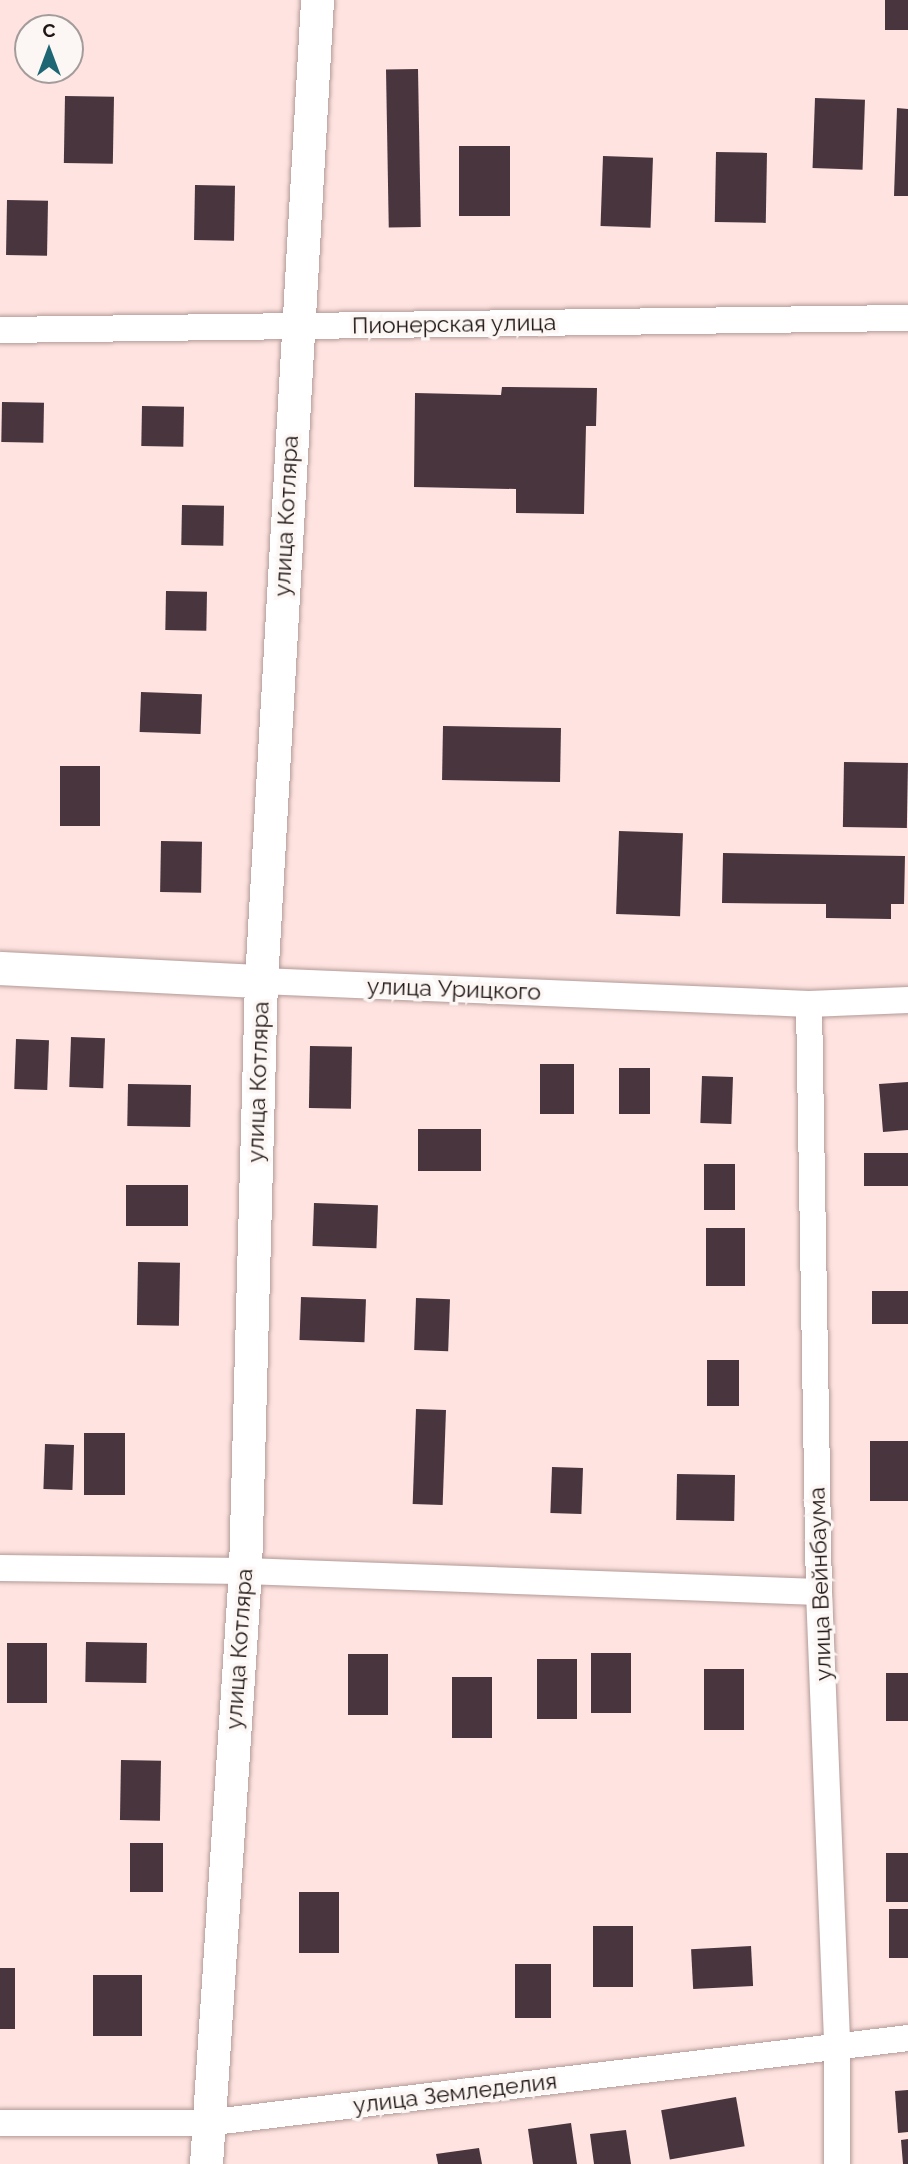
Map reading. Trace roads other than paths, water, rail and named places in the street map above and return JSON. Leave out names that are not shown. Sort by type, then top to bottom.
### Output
[{"type":"street","name":"улица Котляра","points":[[206,2164],[206,2123],[245,1571],[261,981],[296,327],[317,0]]},
{"type":"street","name":"Пионерская улица","points":[[0,330],[908,318]]},
{"type":"street","name":"улица Урицкого","points":[[0,968],[809,1004],[908,1000]]},
{"type":"street","name":"улица Вейнбаума","points":[[809,1004],[819,1592],[837,2046],[837,2164]]},
{"type":"street","points":[[0,1568],[245,1571],[819,1592]]},
{"type":"street","name":"улица Земледелия","points":[[0,2123],[206,2123],[908,2038]]}]
